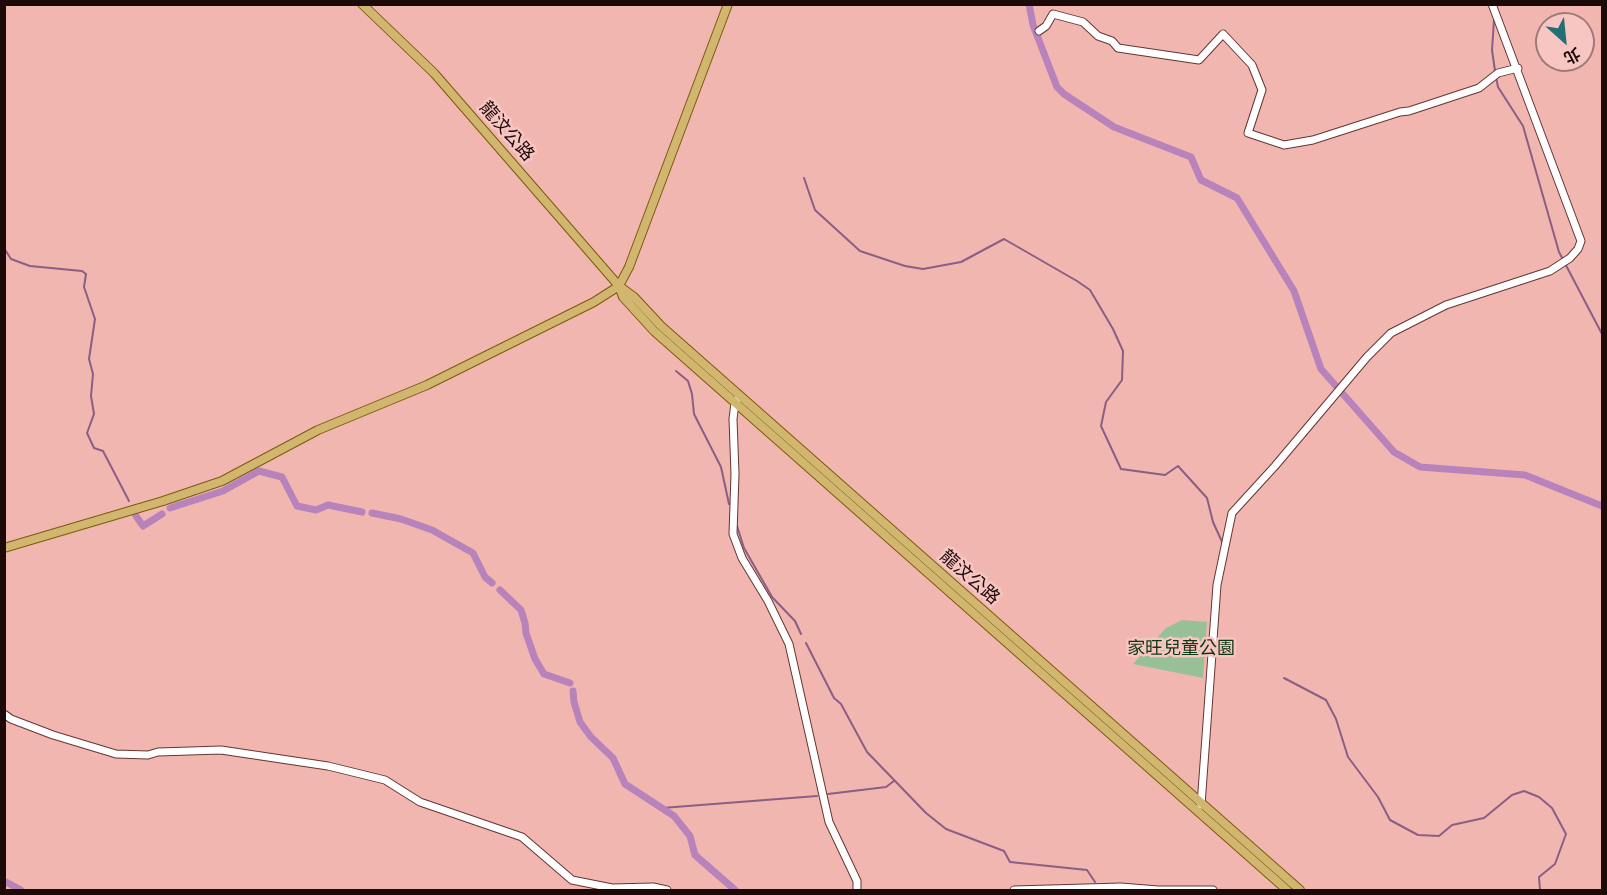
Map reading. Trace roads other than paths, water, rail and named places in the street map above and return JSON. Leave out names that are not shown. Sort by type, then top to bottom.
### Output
[{"type":"main road","name":"龍汶公路","points":[[362,4],[434,73],[619,286],[623,297],[654,332],[737,399],[1201,808],[1300,891]]},
{"type":"main road","points":[[4,548],[222,481],[318,430],[427,385],[594,302],[619,286],[728,4]]},
{"type":"main road","name":"龍汶公路","points":[[1201,808],[1287,891]]},
{"type":"street","points":[[1201,808],[1217,585],[1232,513],[1367,357],[1391,333],[1446,306],[1550,271],[1568,259],[1578,249],[1581,241],[1518,68],[1492,4]]},
{"type":"street","points":[[1039,31],[1046,26],[1053,14],[1083,22],[1098,36],[1112,41],[1118,48],[1199,60],[1223,34],[1252,65],[1262,90],[1248,134],[1284,145],[1313,140],[1479,88],[1495,75],[1518,68]]},
{"type":"street","points":[[737,399],[733,419],[735,474],[733,534],[742,558],[768,601],[789,644],[829,822],[857,881],[857,891]]},
{"type":"street","points":[[4,714],[11,719],[53,735],[116,754],[148,755],[158,752],[221,750],[328,766],[385,780],[420,802],[522,837],[572,880],[612,888],[653,887],[667,891]]},
{"type":"street","points":[[1014,891],[1121,887],[1213,891]]},
{"type":"waterway","points":[[1029,4],[1033,25],[1057,87],[1064,94],[1114,127],[1191,157],[1201,180],[1237,198],[1294,291],[1321,369],[1394,452],[1420,467],[1525,475],[1602,506]]},
{"type":"waterway","points":[[1494,20],[1492,50],[1495,71]]},
{"type":"waterway","points":[[1496,77],[1498,87],[1523,126],[1559,252],[1602,334]]},
{"type":"waterway","points":[[804,178],[815,210],[860,251],[905,266],[923,269],[961,262],[1004,239],[1090,290],[1123,351],[1122,380],[1106,402],[1101,426],[1121,469],[1165,475],[1178,466],[1207,498],[1213,522],[1223,544]]},
{"type":"waterway","points":[[4,248],[11,259],[30,266],[82,271],[86,274],[84,287],[95,319],[89,359],[93,374],[91,396],[94,414],[87,433],[94,448],[103,451],[129,501]]},
{"type":"waterway","points":[[676,371],[688,381],[694,414],[721,467],[729,504]]},
{"type":"waterway","points":[[170,508],[223,491],[259,471],[282,477],[297,506],[316,510],[328,505],[362,512]]},
{"type":"waterway","points":[[372,513],[401,519],[432,530],[473,553],[485,577],[492,583]]},
{"type":"waterway","points":[[136,516],[143,526],[162,514]]},
{"type":"waterway","points":[[737,526],[744,548],[772,597],[795,621],[801,634]]},
{"type":"waterway","points":[[500,590],[521,610],[535,659],[544,674],[570,683]]},
{"type":"waterway","points":[[806,643],[834,698],[841,704],[867,752],[926,813],[946,829],[1004,851],[1010,862],[1087,870],[1095,882]]},
{"type":"waterway","points":[[1284,678],[1326,700],[1336,719],[1348,757],[1378,797],[1390,820],[1418,835],[1439,836],[1452,825],[1484,818],[1512,795],[1524,791],[1539,797],[1552,808],[1566,834],[1555,864],[1539,877],[1540,890]]},
{"type":"waterway","points":[[573,691],[580,722],[591,737],[613,758],[625,784],[674,816],[690,836],[695,855],[735,890]]},
{"type":"waterway","points":[[828,794],[886,787],[894,781]]},
{"type":"waterway","points":[[662,808],[817,796]]},
{"type":"waterway","points":[[4,881],[21,890]]},
{"type":"park label","name":"家旺兒童公園","points":[[1181,648]]}]
